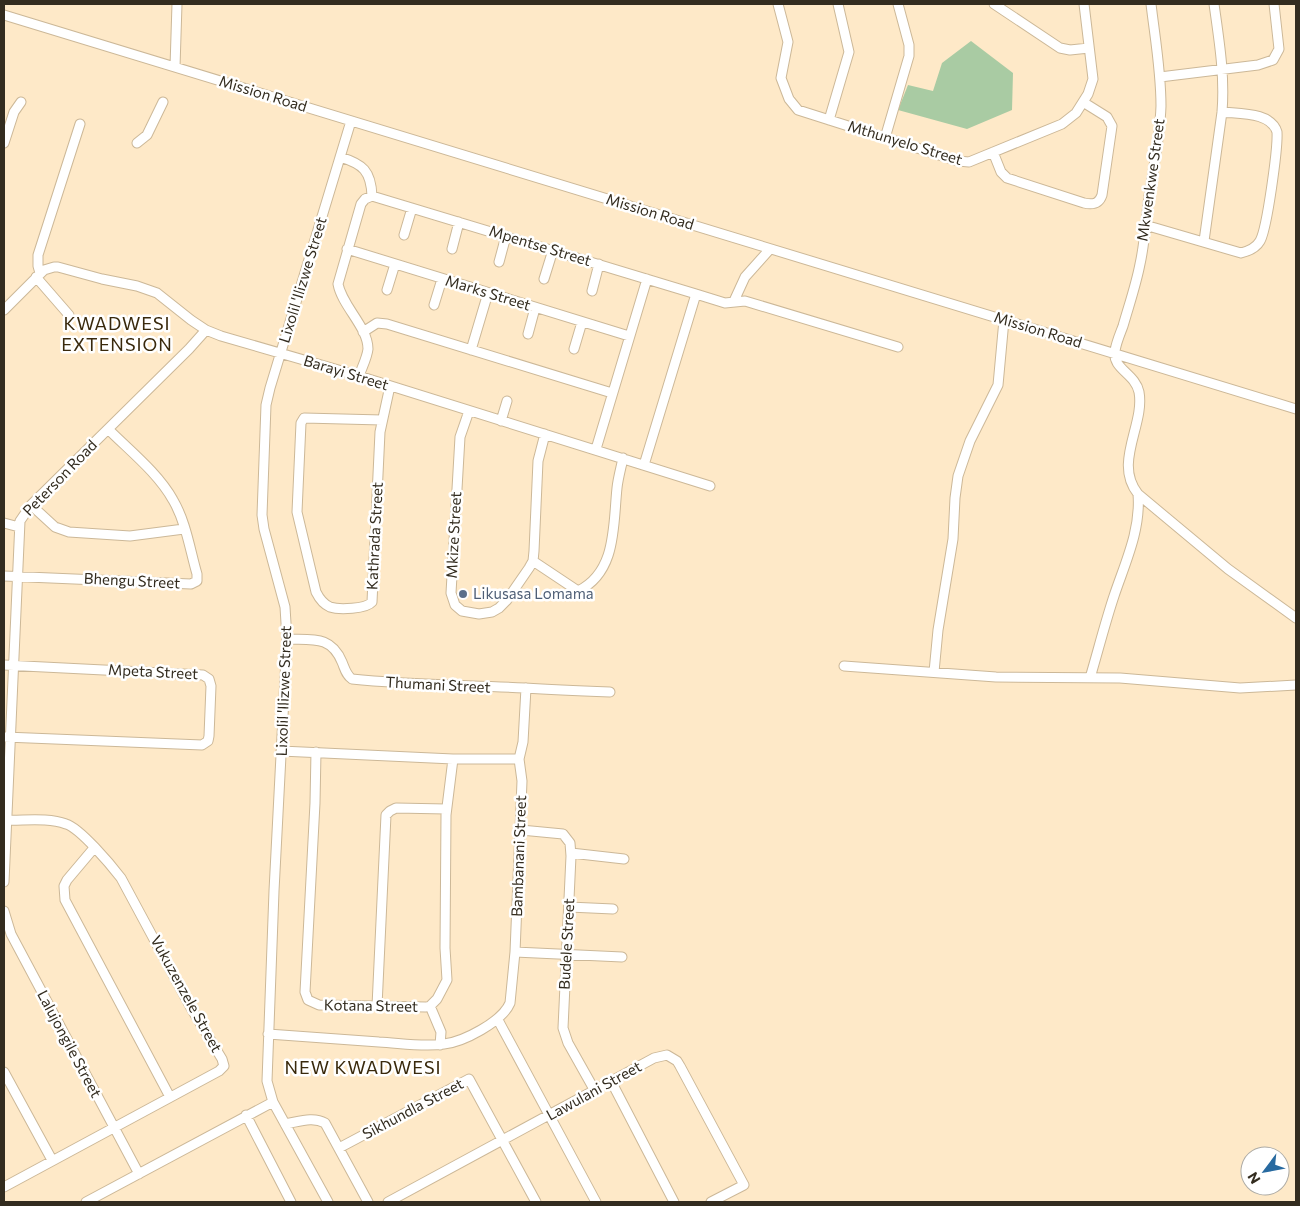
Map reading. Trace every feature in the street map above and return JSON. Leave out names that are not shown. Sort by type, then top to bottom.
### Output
[{"type":"street","points":[[175,67],[177,4]]},
{"type":"street","name":"Mthunyelo Street","points":[[778,4],[788,42],[781,78],[793,105],[803,112],[964,162],[973,161],[1066,122],[1076,113],[1093,79],[1084,4]]},
{"type":"street","points":[[830,120],[849,52],[838,4]]},
{"type":"street","points":[[885,138],[909,56],[909,45],[898,4]]},
{"type":"street","points":[[994,4],[1060,48],[1070,50],[1089,48]]},
{"type":"street","name":"Mkwenkwe Street","points":[[1114,352],[1137,277],[1160,118],[1160,76],[1151,4]]},
{"type":"street","points":[[1204,241],[1222,112],[1223,69],[1214,4]]},
{"type":"street","points":[[1160,76],[1264,64],[1273,60],[1279,43],[1274,4]]},
{"type":"street","name":"Mission Road","points":[[4,16],[1114,352],[1296,409]]},
{"type":"street","points":[[4,143],[14,112],[21,102]]},
{"type":"street","points":[[137,143],[147,135],[163,102]]},
{"type":"street","points":[[993,152],[1001,172],[1007,178],[1084,203],[1095,204],[1102,195],[1112,126],[1106,117],[1083,102]]},
{"type":"street","points":[[1145,225],[1241,253],[1253,249],[1259,242],[1262,236],[1268,202],[1277,138],[1276,127],[1272,122],[1264,118],[1222,112]]},
{"type":"street","name":"Lixolil 'Ilizwe Street","points":[[328,1202],[273,1102],[266,1081],[287,639],[285,607],[262,515],[266,406],[270,388],[351,121]]},
{"type":"street","points":[[69,315],[38,275],[38,255],[80,124]]},
{"type":"street","points":[[340,158],[350,160],[365,170],[371,182],[372,196],[365,199],[361,204],[339,279],[339,289],[363,332],[367,343],[367,352],[359,376]]},
{"type":"street","name":"Mpentse Street","points":[[372,196],[599,264],[721,303],[745,301],[898,347]]},
{"type":"street","points":[[404,235],[412,208]]},
{"type":"street","points":[[452,248],[460,222]]},
{"type":"street","points":[[498,262],[506,236]]},
{"type":"street","name":"Marks Street","points":[[347,249],[629,336]]},
{"type":"street","points":[[734,301],[744,277],[770,249]]},
{"type":"street","points":[[544,279],[552,250]]},
{"type":"street","points":[[387,290],[395,264]]},
{"type":"street","points":[[592,290],[599,264]]},
{"type":"street","name":"Barayi Street","points":[[38,275],[48,268],[58,267],[102,280],[137,286],[157,293],[190,320],[206,330],[221,336],[359,376],[710,486]]},
{"type":"street","points":[[4,310],[38,275]]},
{"type":"street","points":[[434,305],[442,279]]},
{"type":"street","points":[[596,449],[647,279]]},
{"type":"street","points":[[472,350],[488,293]]},
{"type":"street","points":[[644,465],[696,294]]},
{"type":"street","points":[[528,334],[535,308]]},
{"type":"street","points":[[934,672],[938,630],[954,539],[955,498],[958,476],[970,441],[998,385],[1004,320]]},
{"type":"street","points":[[574,349],[582,322]]},
{"type":"street","points":[[363,332],[376,324],[387,324],[612,392]]},
{"type":"street","name":"Peterson Road","points":[[5,820],[8,666],[17,576],[18,527],[24,514],[32,505],[206,330]]},
{"type":"street","points":[[1114,352],[1117,365],[1130,375],[1138,390],[1139,401],[1128,456],[1131,484],[1138,494],[1228,569],[1296,618]]},
{"type":"street","name":"Kathrada Street","points":[[382,420],[304,418],[301,423],[297,512],[316,592],[321,601],[329,606],[357,608],[367,606],[372,602],[380,432],[390,386]]},
{"type":"street","points":[[501,421],[507,401]]},
{"type":"street","name":"Mkize Street","points":[[469,411],[460,437],[451,593],[455,605],[459,610],[466,613],[487,614],[495,610],[507,600],[533,561]]},
{"type":"street","name":"Bhengu Street","points":[[4,576],[194,583],[198,578],[178,508],[168,491],[108,429]]},
{"type":"street","points":[[545,434],[537,467],[533,561],[578,591],[594,578],[610,553],[617,486],[623,458]]},
{"type":"street","points":[[1090,678],[1114,596],[1137,528],[1138,494]]},
{"type":"street","points":[[32,505],[56,527],[69,532],[130,536],[184,529]]},
{"type":"street","points":[[4,523],[18,527]]},
{"type":"street","name":"Thumani Street","points":[[287,639],[324,641],[337,653],[347,675],[352,679],[434,686],[610,692]]},
{"type":"street","name":"Mpeta Street","points":[[7,737],[202,745],[208,741],[209,736],[211,686],[209,678],[203,675],[8,666]]},
{"type":"street","points":[[844,666],[1003,678],[1120,678],[1240,688],[1296,685]]},
{"type":"street","name":"Bambanani Street","points":[[498,1020],[510,1004],[515,952],[521,830],[522,781],[519,759],[524,742],[526,688]]},
{"type":"street","points":[[281,751],[453,759],[519,759]]},
{"type":"street","name":"Kotana Street","points":[[316,752],[305,992],[308,1000],[316,1005],[414,1008],[430,1006],[437,999],[447,980],[445,948],[446,810],[453,759]]},
{"type":"street","points":[[377,1006],[386,815],[390,810],[396,808],[446,810]]},
{"type":"street","points":[[4,882],[5,820]]},
{"type":"street","name":"Vukuzenzele Street","points":[[4,1187],[219,1071],[224,1066],[222,1059],[191,1008],[121,878],[76,830],[64,823],[5,820]]},
{"type":"street","points":[[521,830],[563,834],[568,839],[571,853],[624,860]]},
{"type":"street","points":[[94,848],[66,880],[65,900],[170,1097]]},
{"type":"street","name":"Budele Street","points":[[571,853],[564,1032],[570,1048],[595,1091]]},
{"type":"street","points":[[569,907],[613,909]]},
{"type":"street","name":"Lalujongile Street","points":[[4,911],[11,934],[139,1174]]},
{"type":"street","points":[[515,952],[622,957]]},
{"type":"street","points":[[430,1006],[441,1032],[440,1045]]},
{"type":"street","points":[[268,1034],[440,1045],[456,1041],[498,1020],[596,1202]]},
{"type":"street","name":"Lawulani Street","points":[[388,1202],[611,1081],[660,1056],[667,1055],[677,1061],[744,1184],[711,1202]]},
{"type":"street","points":[[4,1072],[52,1160]]},
{"type":"street","name":"Sikhundla Street","points":[[339,1148],[469,1079],[536,1202]]},
{"type":"street","points":[[611,1081],[674,1202]]},
{"type":"street","points":[[86,1202],[273,1102]]},
{"type":"street","points":[[246,1116],[291,1202]]},
{"type":"street","points":[[285,1124],[308,1120],[322,1121],[328,1128],[368,1202]]},
{"type":"green space","points":[[971,41],[1013,73],[1012,110],[967,129],[898,110],[908,85],[933,91],[942,63]]},
{"type":"place","name":"Likusasa Lomama","points":[[463,594]]},
{"type":"district","name":"KWADWESI EXTENSION","points":[[117,334]]},
{"type":"district","name":"NEW KWADWESI","points":[[363,1068]]}]
